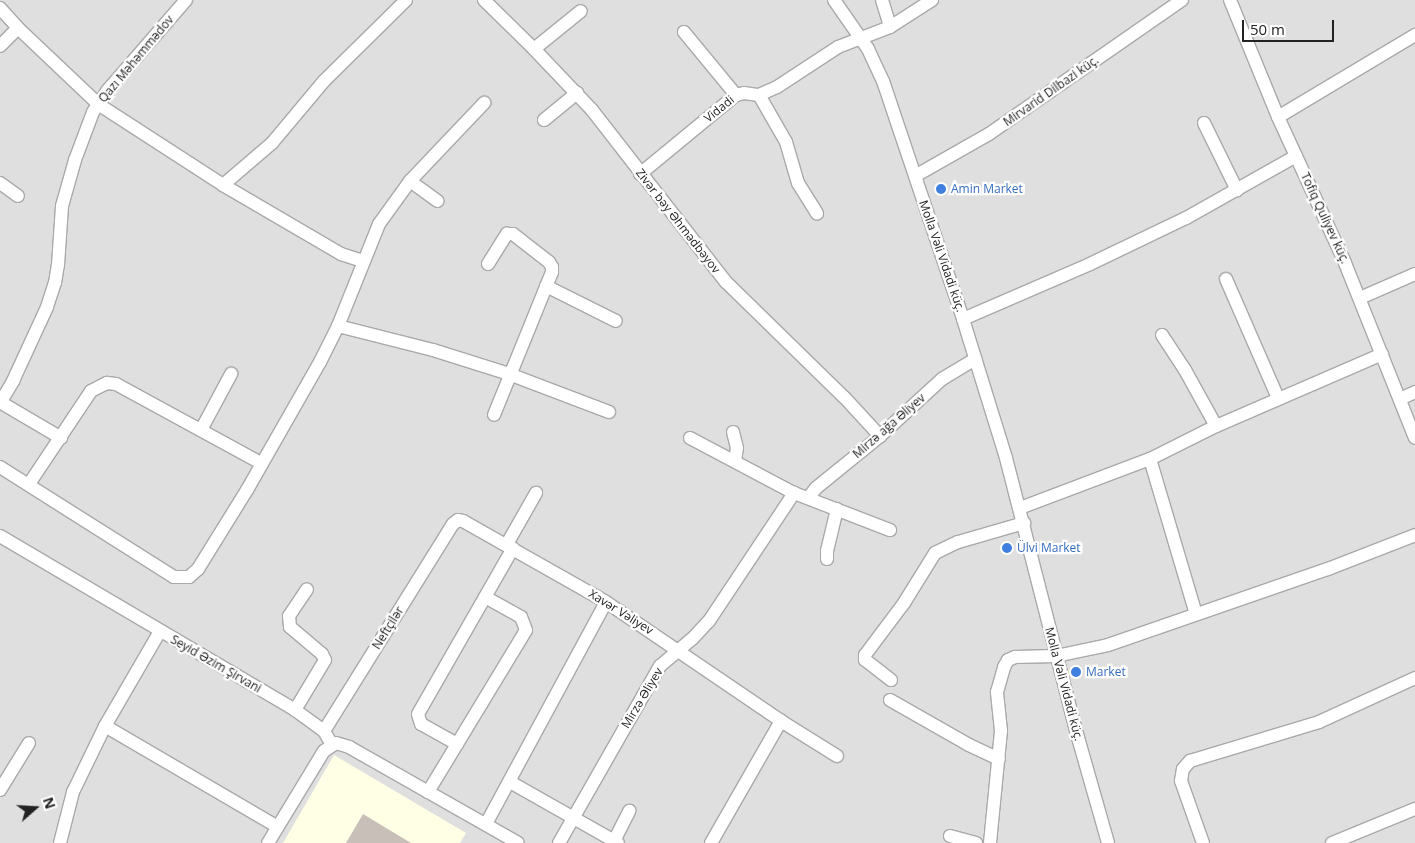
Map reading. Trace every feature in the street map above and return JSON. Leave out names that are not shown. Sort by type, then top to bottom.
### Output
[{"type":"street","name":"Qazı Məhəmmədov","points":[[0,402],[28,348],[55,284],[62,206],[75,160],[98,104],[186,0]]},
{"type":"street","points":[[223,185],[272,143],[324,81],[406,0]]},
{"type":"street","name":"Zivər bəy Əhmədbəyov","points":[[484,0],[578,93],[726,282],[845,398],[880,436]]},
{"type":"street","name":"Molla Vəli Vidadi küç.","points":[[834,0],[861,38],[883,81],[963,319],[1020,508],[1056,656],[1108,843]]},
{"type":"street","points":[[882,0],[890,27]]},
{"type":"street","name":"Vidadi","points":[[640,174],[736,95],[744,93],[759,95],[777,87],[838,47],[890,27],[932,0]]},
{"type":"street","name":"Mirvarid Dilbazi küç.","points":[[915,176],[989,134],[1182,0]]},
{"type":"street","name":"Tofiq Quliyev küç.","points":[[1230,0],[1278,117],[1360,298],[1415,438]]},
{"type":"street","points":[[0,8],[18,28],[98,104],[223,185],[340,254],[362,261]]},
{"type":"street","points":[[534,48],[581,11]]},
{"type":"street","points":[[0,46],[18,28]]},
{"type":"street","points":[[684,32],[736,95]]},
{"type":"street","points":[[1278,117],[1415,35]]},
{"type":"street","points":[[544,120],[578,93]]},
{"type":"street","points":[[759,95],[786,142],[798,183],[817,214]]},
{"type":"street","points":[[0,468],[29,484],[174,577],[184,579],[198,569],[320,362],[338,326],[362,261],[379,224],[410,181],[484,103]]},
{"type":"street","points":[[1204,123],[1237,190]]},
{"type":"street","points":[[963,319],[1178,222],[1296,156]]},
{"type":"street","points":[[410,181],[438,201]]},
{"type":"street","points":[[0,183],[18,196]]},
{"type":"street","points":[[488,264],[503,238],[507,234],[513,234],[549,262],[552,272],[509,374],[494,415]]},
{"type":"street","points":[[1360,298],[1415,274]]},
{"type":"street","points":[[1226,279],[1278,398]]},
{"type":"street","points":[[546,286],[616,321]]},
{"type":"street","points":[[338,326],[433,350],[509,374],[609,412]]},
{"type":"street","points":[[1162,335],[1195,387],[1216,426]]},
{"type":"street","points":[[1020,508],[1150,459],[1216,426],[1382,354]]},
{"type":"street","name":"Mirzə ağa Əliyev","points":[[808,498],[816,488],[880,436],[942,378],[975,359]]},
{"type":"street","points":[[201,430],[230,374]]},
{"type":"street","points":[[29,484],[91,391],[107,383],[116,384],[261,464]]},
{"type":"street","points":[[1400,399],[1415,392]]},
{"type":"street","points":[[0,402],[61,438]]},
{"type":"street","points":[[733,432],[738,448],[735,460]]},
{"type":"street","points":[[690,438],[735,460],[794,493],[890,530]]},
{"type":"street","points":[[1150,459],[1196,614]]},
{"type":"street","name":"Mirzə Əliyev","points":[[559,843],[660,666],[700,631],[722,602],[794,493]]},
{"type":"street","points":[[457,744],[421,724],[418,714],[485,597],[536,494]]},
{"type":"street","points":[[827,559],[827,551],[837,509]]},
{"type":"street","name":"Xavər Vəliyev","points":[[452,524],[458,520],[463,521],[606,602],[781,721],[837,756]]},
{"type":"street","points":[[891,680],[865,660],[865,655],[904,602],[935,554],[958,542],[1024,523]]},
{"type":"street","name":"Neftçilər","points":[[324,731],[452,524]]},
{"type":"street","points":[[990,843],[999,759],[1001,717],[997,692],[1004,667],[1008,660],[1015,657],[1056,656],[1108,645],[1328,569],[1415,535]]},
{"type":"street","name":"Seyid Əzim Şirvani","points":[[0,536],[295,710],[324,731],[332,745]]},
{"type":"street","points":[[295,710],[325,660],[322,654],[290,627],[289,616],[308,589]]},
{"type":"street","points":[[428,792],[526,630],[520,617],[485,597]]},
{"type":"street","points":[[486,824],[606,602]]},
{"type":"street","points":[[60,843],[73,792],[105,726],[160,631]]},
{"type":"street","points":[[1203,843],[1181,781],[1183,769],[1190,761],[1319,722],[1415,678]]},
{"type":"street","points":[[890,700],[970,746],[999,759]]},
{"type":"street","points":[[711,843],[781,721]]},
{"type":"street","points":[[105,726],[278,827]]},
{"type":"street","points":[[0,790],[29,743]]},
{"type":"street","points":[[268,843],[324,751],[332,745],[340,744],[349,747],[518,843]]},
{"type":"street","points":[[510,782],[616,842],[629,811]]},
{"type":"street","points":[[1332,843],[1415,809]]},
{"type":"street","points":[[950,836],[976,843]]},
{"type":"shaded area","points":[[0,0],[1415,0],[1415,843],[0,843]]},
{"type":"shaded area","points":[[334,755],[466,833],[460,843],[283,843]]},
{"type":"building","points":[[363,814],[411,843],[346,843]]},
{"type":"place","name":"Amin Market","points":[[941,189]]},
{"type":"place","name":"Ülvi Market","points":[[1007,548]]},
{"type":"place","name":"Market","points":[[1076,672]]}]
